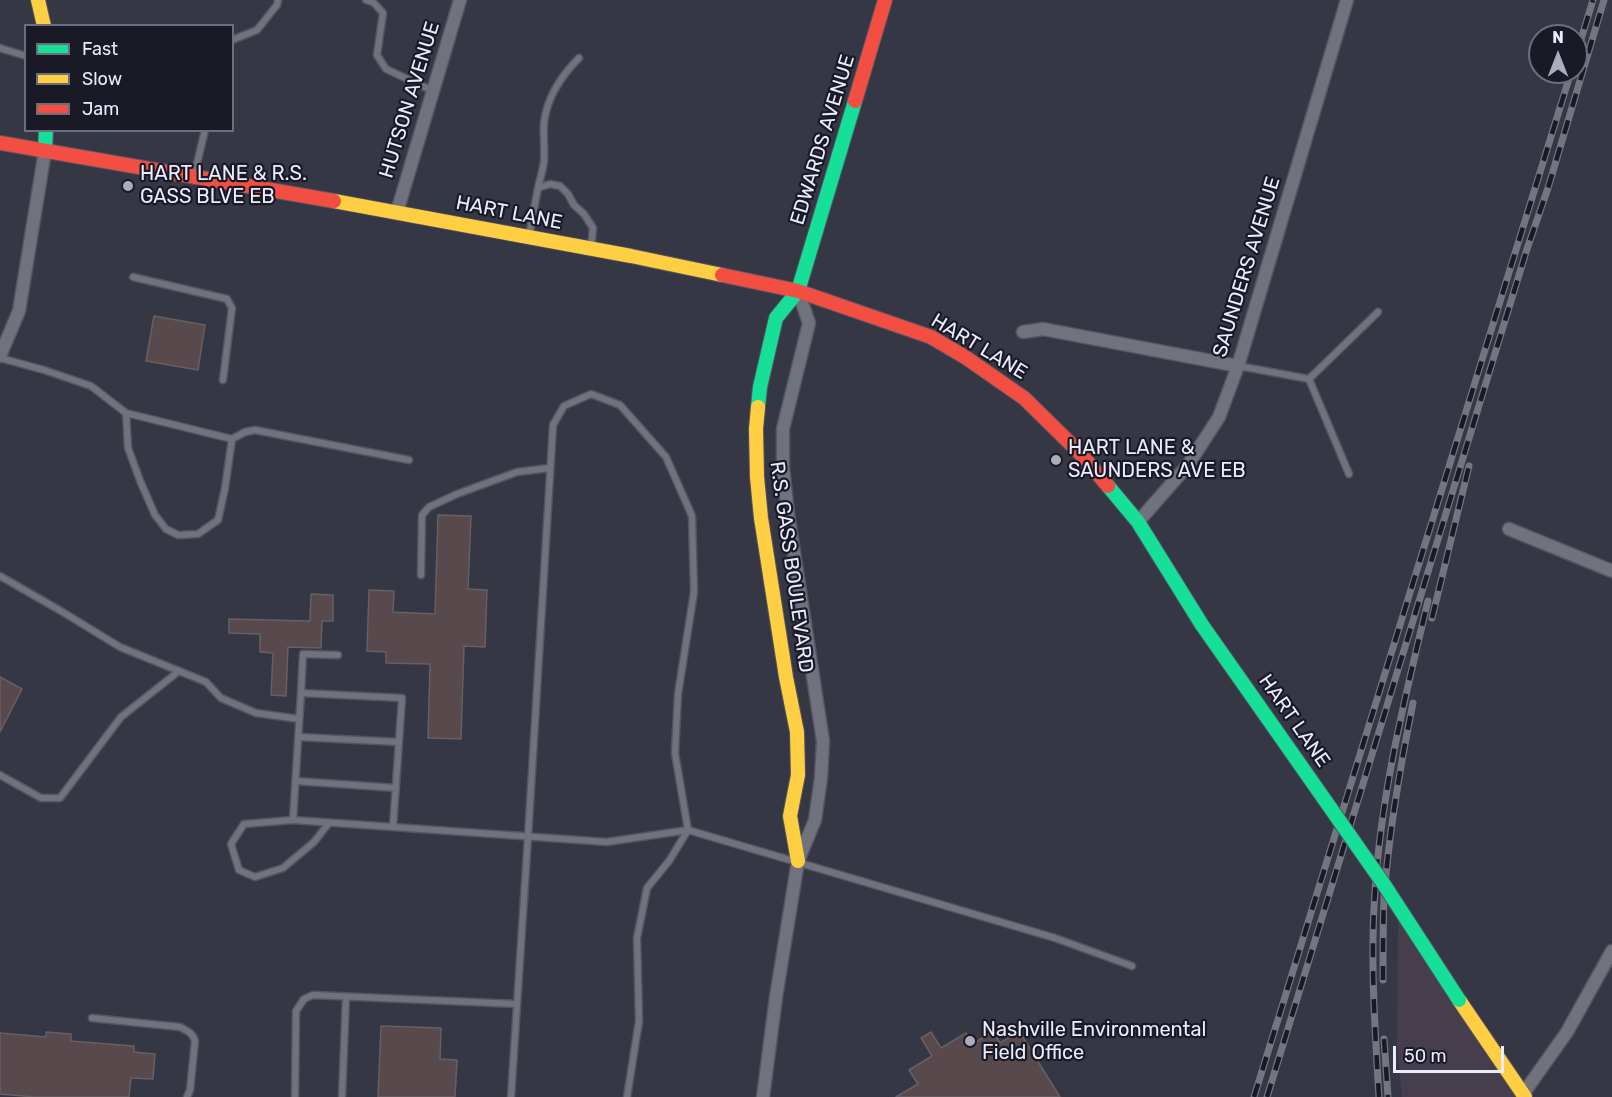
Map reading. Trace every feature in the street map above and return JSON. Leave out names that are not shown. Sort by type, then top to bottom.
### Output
[{"type":"main road","points":[[38,0],[44,24]]},
{"type":"main road","name":"EDWARDS AVENUE","points":[[798,291],[885,0]]},
{"type":"main road","points":[[45,151],[46,132]]},
{"type":"main road","name":"HART LANE","points":[[0,143],[397,212],[798,291],[931,337],[965,357],[1024,398],[1078,451],[1138,522],[1202,625],[1383,883],[1524,1095]]},
{"type":"main road","name":"R.S. GASS BOULEVARD","points":[[798,291],[776,318],[760,387],[756,429],[761,518],[797,732],[798,775],[790,816],[798,861]]},
{"type":"street","name":"HUTSON AVENUE","points":[[397,212],[460,0]]},
{"type":"street","name":"SAUNDERS AVENUE","points":[[1138,522],[1188,465],[1219,417],[1238,366],[1347,0]]},
{"type":"street","points":[[0,357],[19,311],[45,151]]},
{"type":"street","name":"R.S. GASS BOULEVARD","points":[[763,1097],[798,861],[815,820],[822,778],[823,741],[783,468],[783,429],[808,323],[798,291]]},
{"type":"street","points":[[1023,332],[1043,329],[1238,366]]},
{"type":"street","points":[[1509,529],[1612,571]]},
{"type":"street","points":[[1524,1095],[1567,1032],[1612,951]]},
{"type":"lane","points":[[234,39],[257,30],[278,0]]},
{"type":"lane","points":[[366,0],[373,2],[383,13],[377,55],[386,69],[433,92]]},
{"type":"lane","points":[[0,48],[24,55]]},
{"type":"lane","points":[[529,237],[544,160],[546,111],[554,90],[565,72],[579,58]]},
{"type":"lane","points":[[194,177],[205,132]]},
{"type":"lane","points":[[538,188],[550,184],[560,186],[568,194],[593,228],[591,249]]},
{"type":"lane","points":[[134,277],[227,299],[232,308],[223,380]]},
{"type":"lane","points":[[1309,379],[1378,312]]},
{"type":"lane","points":[[0,357],[91,387],[126,413],[232,439],[255,430],[409,460]]},
{"type":"lane","points":[[1238,366],[1309,379]]},
{"type":"lane","points":[[1309,379],[1349,474]]},
{"type":"lane","points":[[511,1097],[553,425],[564,406],[591,394],[620,405],[666,457],[692,516],[694,592],[678,694],[675,753],[688,830],[669,861],[648,888],[636,938],[639,1021],[627,1097]]},
{"type":"lane","points":[[126,413],[128,448],[141,483],[155,514],[166,529],[178,535],[198,534],[218,520],[232,439]]},
{"type":"lane","points":[[421,575],[422,515],[429,507],[517,472],[550,468]]},
{"type":"lane","points":[[0,576],[120,647],[207,682],[221,698],[256,713],[299,719],[299,715]]},
{"type":"lane","points":[[294,820],[303,654],[338,655]]},
{"type":"lane","points":[[0,775],[41,798],[60,798],[121,717],[178,671]]},
{"type":"lane","points":[[301,693],[402,698],[393,827]]},
{"type":"lane","points":[[298,737],[399,742]]},
{"type":"lane","points":[[296,781],[396,788]]},
{"type":"lane","points":[[329,823],[314,842],[283,868],[255,877],[239,870],[231,844],[244,824],[294,820],[607,842],[688,830],[1054,938],[1132,966]]},
{"type":"lane","points":[[295,1097],[296,1011],[304,999],[313,995],[517,1004]]},
{"type":"lane","points":[[342,1097],[346,997]]},
{"type":"lane","points":[[92,1018],[180,1028],[189,1032],[195,1041],[190,1090],[186,1097]]},
{"type":"shaded area","points":[[1398,906],[1525,1097],[1402,1097],[1397,1043]]},
{"type":"building","points":[[154,316],[205,325],[198,370],[146,361]]},
{"type":"building","points":[[438,515],[471,516],[468,589],[487,590],[485,647],[464,646],[461,739],[428,738],[430,664],[386,663],[386,652],[367,651],[369,590],[394,591],[393,612],[435,614]]},
{"type":"building","points":[[311,594],[333,595],[333,621],[322,621],[321,648],[288,647],[286,696],[271,695],[273,653],[260,652],[260,634],[229,633],[229,619],[310,621]]},
{"type":"building","points":[[0,677],[22,689],[0,732]]},
{"type":"building","points":[[381,1026],[441,1028],[440,1059],[457,1060],[455,1097],[378,1097]]},
{"type":"building","points":[[993,1031],[1000,1043],[1019,1031],[1060,1097],[896,1097],[918,1084],[909,1070],[932,1056],[921,1038],[931,1032],[941,1048],[966,1033],[973,1044]]},
{"type":"building","points":[[46,1032],[71,1034],[71,1041],[134,1046],[134,1052],[155,1054],[153,1079],[131,1078],[129,1097],[34,1097],[0,1094],[0,1033],[46,1037]]},
{"type":"railway","points":[[1586,24],[1593,0]]},
{"type":"railway","points":[[1267,1097],[1604,0]]},
{"type":"railway","points":[[1254,1097],[1567,84]]},
{"type":"railway","points":[[1432,618],[1469,466]]},
{"type":"railway","points":[[1379,1097],[1373,969],[1378,855],[1395,745],[1428,601]]},
{"type":"railway","points":[[1383,980],[1386,873],[1413,703]]},
{"type":"railway","points":[[1384,1039],[1388,1097]]},
{"type":"traffic: fast","points":[[758,407],[760,387],[776,318],[798,291],[855,101]]},
{"type":"traffic: fast","points":[[45,151],[46,132]]},
{"type":"traffic: fast","points":[[1108,486],[1138,522],[1202,625],[1280,736]]},
{"type":"traffic: fast","points":[[1280,736],[1383,883],[1459,1000]]},
{"type":"traffic: slow","points":[[38,0],[44,24]]},
{"type":"traffic: slow","points":[[334,201],[722,275]]},
{"type":"traffic: slow","points":[[758,407],[757,477],[761,518],[797,732],[798,775],[790,816],[798,861]]},
{"type":"traffic: slow","points":[[1459,1000],[1525,1097]]},
{"type":"traffic: jam","points":[[855,101],[885,0]]},
{"type":"traffic: jam","points":[[0,143],[334,201]]},
{"type":"traffic: jam","points":[[722,275],[798,291],[931,337],[965,357],[1024,398],[1078,451],[1108,486]]},
{"type":"place","name":"HART LANE & R.S. GASS BLVE EB","points":[[128,186]]},
{"type":"place","name":"HART LANE & SAUNDERS AVE EB","points":[[1056,460]]},
{"type":"place","name":"Nashville Environmental Field Office","points":[[970,1041]]}]
